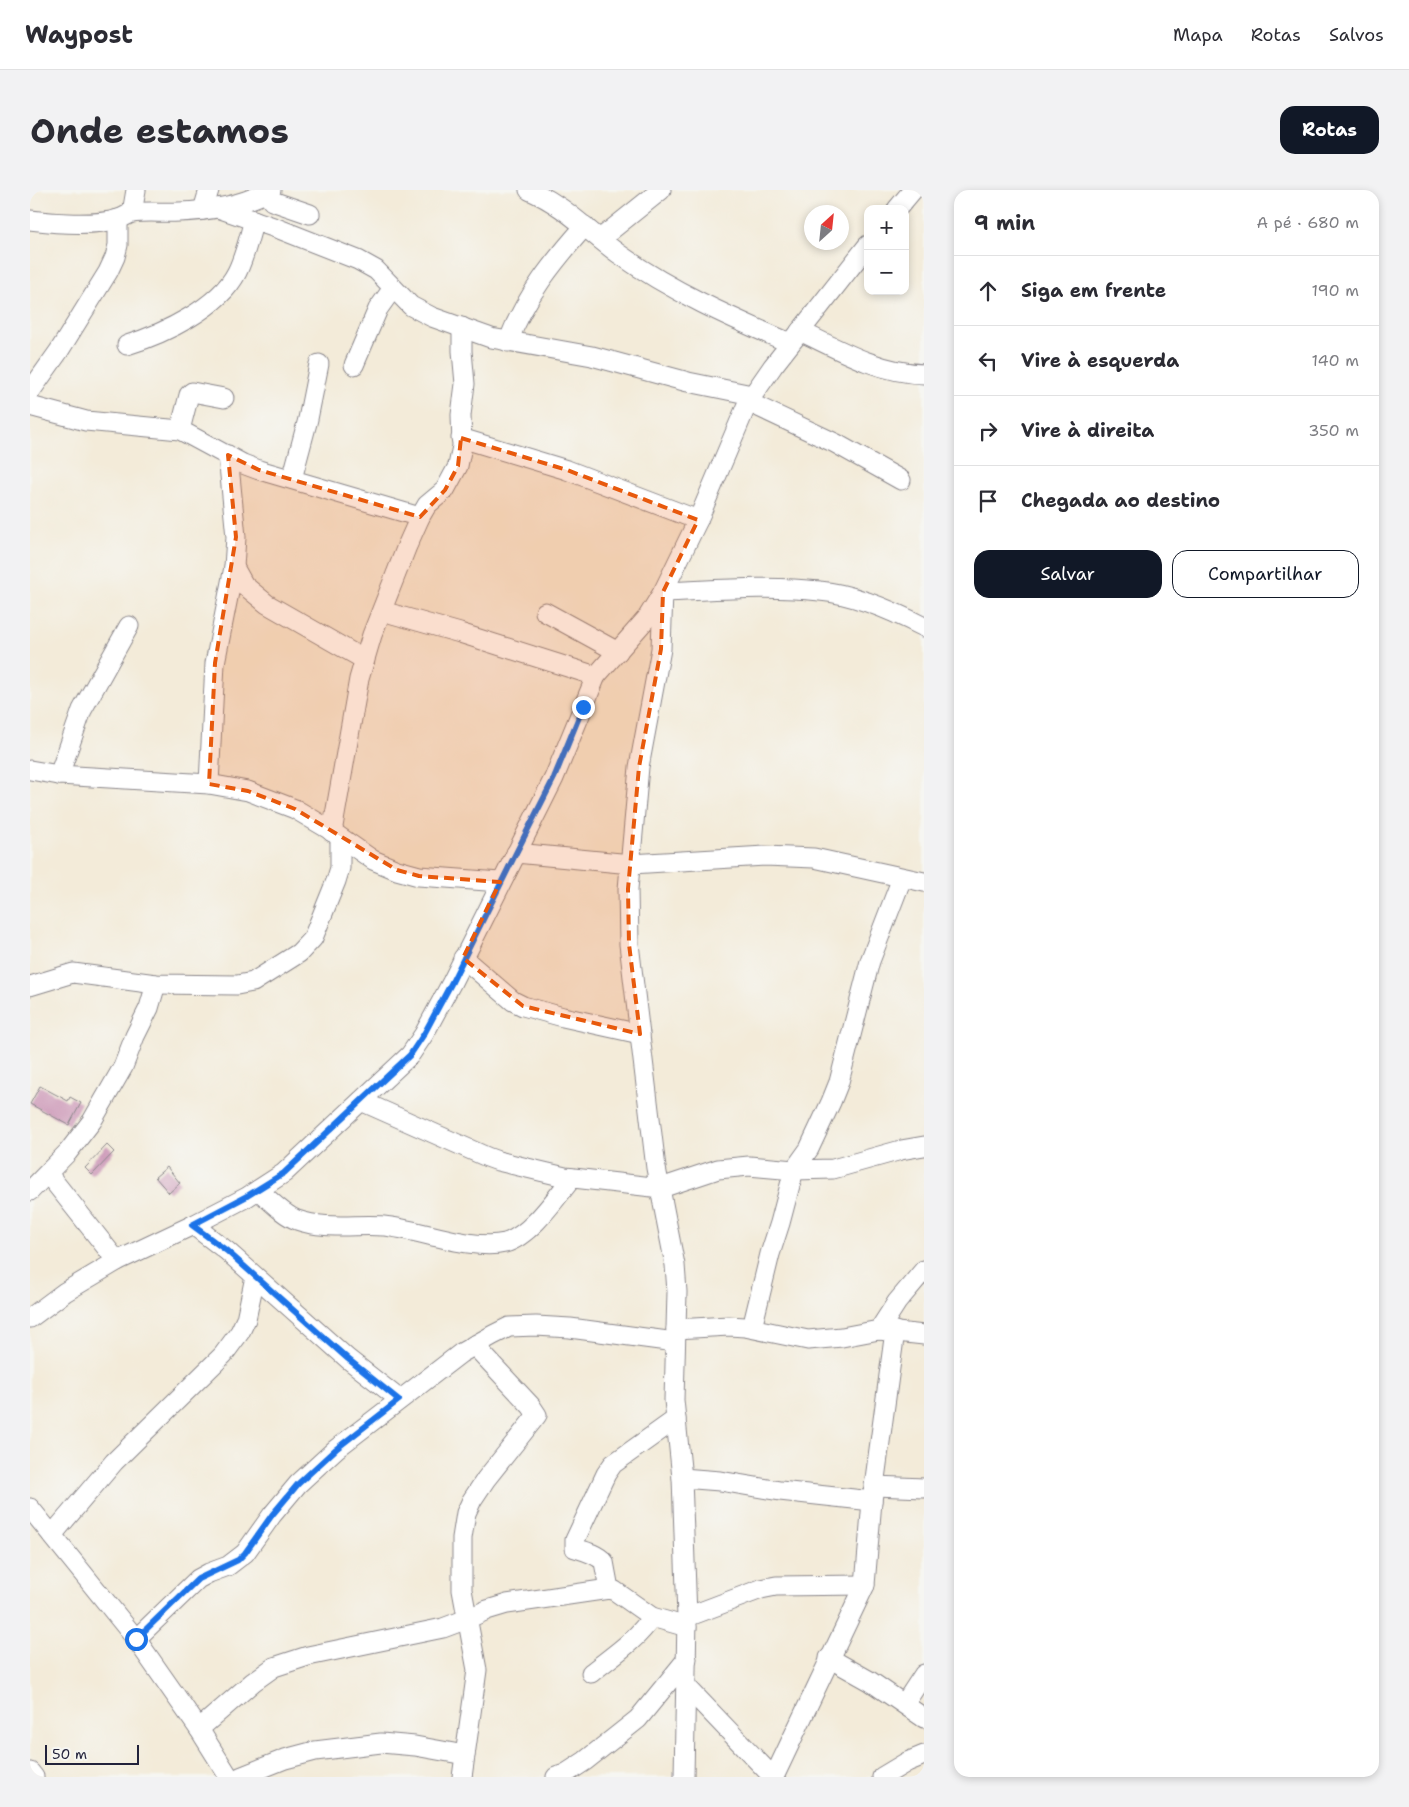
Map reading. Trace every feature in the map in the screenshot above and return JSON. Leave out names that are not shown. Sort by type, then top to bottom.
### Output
[{"type":"street","points":[[30,392],[59,351],[108,272],[115,257],[125,217],[136,190]]},
{"type":"street","points":[[209,190],[210,209]]},
{"type":"street","points":[[529,190],[569,212],[624,257],[690,296],[737,320],[795,337],[885,368],[910,374],[924,374]]},
{"type":"street","points":[[600,239],[661,190]]},
{"type":"street","points":[[127,345],[149,338],[183,322],[208,304],[229,285],[237,272],[250,213],[269,191]]},
{"type":"street","points":[[269,191],[272,201],[310,214]]},
{"type":"street","points":[[30,220],[91,222],[210,209],[250,213],[358,260],[376,270],[411,306],[432,317],[508,342],[592,356],[750,398],[901,480]]},
{"type":"street","points":[[508,342],[515,324],[537,285],[585,226]]},
{"type":"street","points":[[30,1318],[65,1292],[117,1261],[192,1225],[258,1190],[284,1173],[410,1055],[424,1034],[554,778],[596,676],[647,618],[663,592],[698,520],[750,398],[795,337],[865,250]]},
{"type":"street","points":[[354,365],[378,309],[393,288]]},
{"type":"street","points":[[30,986],[74,972],[156,984],[237,985],[253,982],[299,953],[313,938],[340,868],[336,835],[360,679],[365,660],[382,611],[420,517],[427,505],[445,490],[458,466],[465,384],[462,327]]},
{"type":"street","points":[[292,479],[308,419],[318,364]]},
{"type":"street","points":[[180,430],[189,395],[192,392],[224,398]]},
{"type":"street","points":[[30,406],[86,421],[180,430],[260,470],[420,517]]},
{"type":"street","points":[[461,438],[567,470],[698,520]]},
{"type":"street","points":[[209,784],[216,663],[234,567],[236,537],[228,455]]},
{"type":"street","points":[[234,567],[244,585],[267,604],[365,660]]},
{"type":"street","points":[[663,592],[775,588],[821,591],[866,602],[924,627]]},
{"type":"street","points":[[663,592],[661,649],[639,767],[628,889],[629,944],[656,1168],[675,1265],[677,1292],[673,1372],[682,1478],[687,1622],[684,1777]]},
{"type":"street","points":[[382,611],[460,633],[596,676]]},
{"type":"street","points":[[545,612],[618,652]]},
{"type":"street","points":[[59,775],[82,710],[129,626]]},
{"type":"street","points":[[30,770],[59,775],[209,784],[248,790],[296,809],[373,860],[397,870],[418,876],[500,882]]},
{"type":"street","points":[[516,853],[631,864],[765,856],[814,858],[924,882]]},
{"type":"street","points":[[752,1328],[770,1254],[794,1170],[809,1149],[832,1102],[839,1082],[870,961],[902,878]]},
{"type":"street","points":[[463,958],[513,1002],[563,1017],[640,1034]]},
{"type":"street","points":[[30,1191],[68,1152],[92,1122],[123,1067],[135,1036],[149,1008],[156,984]]},
{"type":"street","points":[[361,1101],[487,1157],[572,1178],[660,1188],[718,1169],[734,1167],[794,1170],[833,1169],[893,1152],[924,1146]]},
{"type":"street","points":[[48,1174],[117,1261]]},
{"type":"street","points":[[258,1190],[285,1213],[312,1224],[385,1226],[490,1245],[505,1243],[518,1238],[572,1178]]},
{"type":"street","points":[[192,1225],[227,1251],[348,1359],[399,1400]]},
{"type":"street","points":[[686,1686],[773,1777],[864,1585],[887,1331],[896,1302],[924,1270]]},
{"type":"street","points":[[52,1535],[114,1462],[223,1355],[240,1332],[246,1319],[255,1277]]},
{"type":"street","points":[[136,1639],[198,1579],[209,1572],[233,1563],[245,1553],[272,1515],[298,1484],[336,1449],[461,1353],[509,1327],[536,1326],[676,1336],[729,1326],[752,1328],[808,1340],[842,1338],[887,1331],[924,1334]]},
{"type":"street","points":[[462,1777],[477,1670],[462,1590],[462,1547],[466,1513],[486,1479],[536,1415],[531,1406],[474,1345]]},
{"type":"street","points":[[609,1589],[604,1562],[591,1554],[575,1548],[575,1540],[606,1474],[613,1464],[676,1419]]},
{"type":"street","points":[[682,1478],[720,1481],[780,1491],[873,1493],[924,1488]]},
{"type":"street","points":[[30,1508],[136,1639],[199,1728],[229,1777]]},
{"type":"street","points":[[199,1728],[252,1682],[274,1667],[308,1656],[420,1634],[507,1604],[609,1589],[615,1591],[652,1617],[687,1622],[761,1589],[776,1586],[864,1585]]},
{"type":"street","points":[[591,1673],[645,1628],[652,1617]]},
{"type":"street","points":[[829,1658],[870,1681],[924,1718]]},
{"type":"street","points":[[556,1777],[565,1774],[585,1761],[638,1718],[687,1659]]},
{"type":"street","points":[[905,1704],[924,1674]]},
{"type":"street","points":[[240,1777],[284,1759],[315,1751],[381,1743],[415,1746],[465,1755]]},
{"type":"street","points":[[882,1777],[906,1762],[924,1755]]},
{"type":"street","points":[[30,1772],[34,1777]]},
{"type":"highlighted area","points":[[461,438],[567,470],[698,520],[663,592],[661,649],[639,767],[628,889],[629,944],[640,1034],[523,1006],[463,958],[500,882],[419,876],[397,870],[295,809],[248,791],[209,784],[215,663],[236,537],[228,455],[259,470],[420,517],[445,490],[458,466]]},
{"type":"building","points":[[40,1086],[68,1101],[70,1097],[81,1103],[69,1125],[30,1104]]},
{"type":"building","points":[[107,1145],[114,1152],[92,1175],[85,1168]]},
{"type":"building","points":[[167,1167],[180,1183],[169,1193],[155,1177]]},
{"type":"route","points":[[136,1639],[198,1579],[209,1572],[228,1566],[238,1560],[298,1484],[336,1449],[399,1400],[348,1359],[227,1251],[192,1225],[247,1196],[284,1173],[410,1055],[424,1034],[452,982],[500,882],[554,778],[583,707]]}]
